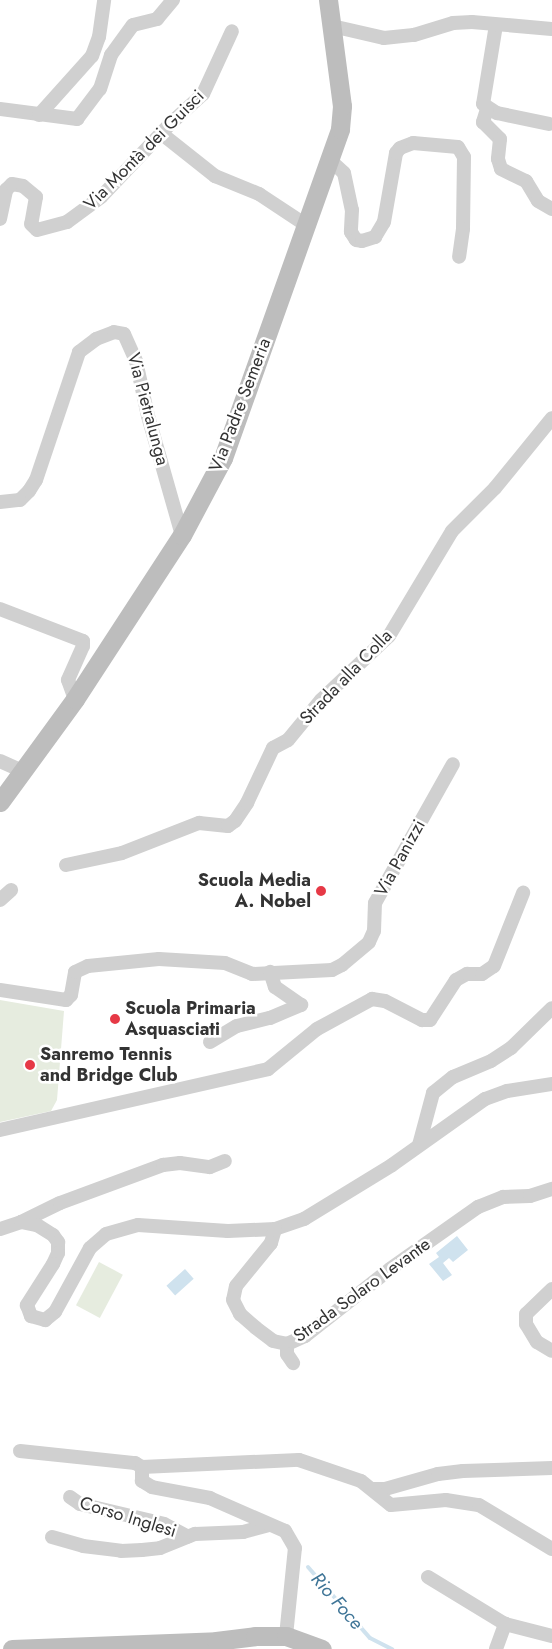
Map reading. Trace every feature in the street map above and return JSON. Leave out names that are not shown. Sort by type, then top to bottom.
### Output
[{"type":"main road","name":"Via Padre Semeria","points":[[0,802],[75,699],[182,535],[223,458],[340,128],[342,106],[328,0]]},
{"type":"main road","points":[[12,1649],[286,1636],[322,1649]]},
{"type":"street","points":[[39,115],[92,56],[99,37],[104,0]]},
{"type":"street","points":[[0,109],[39,115],[77,118],[81,116],[100,89],[114,50],[134,25],[157,19],[172,0]]},
{"type":"street","points":[[332,26],[384,38],[414,35],[453,23],[496,24],[552,29]]},
{"type":"street","points":[[496,24],[483,104],[487,109],[549,124]]},
{"type":"street","name":"Via Montà dei Guisci","points":[[0,219],[6,190],[12,184],[23,186],[36,197],[33,228],[45,229],[66,222],[102,197],[203,94],[232,30]]},
{"type":"street","points":[[487,109],[483,122],[500,140],[498,159],[501,169],[526,181],[538,201],[552,209]]},
{"type":"street","points":[[162,134],[215,176],[259,194],[306,225]]},
{"type":"street","points":[[330,160],[344,173],[352,210],[351,232],[356,240],[362,241],[375,237],[384,222],[395,161],[400,148],[413,143],[458,147],[464,157],[463,229],[459,257]]},
{"type":"street","name":"Via Pietralunga","points":[[0,502],[20,500],[29,491],[36,480],[80,352],[96,339],[114,332],[124,334],[136,361],[148,416],[182,535]]},
{"type":"street","name":"Strada alla Colla","points":[[66,865],[122,853],[199,823],[228,826],[234,821],[247,803],[273,748],[288,740],[321,700],[389,636],[452,530],[495,488],[552,418]]},
{"type":"street","points":[[6,611],[83,641],[84,646],[68,680],[75,699]]},
{"type":"street","points":[[0,761],[22,771]]},
{"type":"street","name":"Via Panizzi","points":[[0,990],[66,1000],[71,995],[75,972],[88,966],[159,959],[225,963],[252,974],[332,970],[365,946],[374,931],[375,903],[453,764]]},
{"type":"street","points":[[0,900],[11,890]]},
{"type":"street","points":[[0,1130],[263,1071],[279,1063],[317,1029],[367,1000],[385,1001],[425,1020],[437,1010],[456,980],[468,974],[482,974],[494,966],[523,893]]},
{"type":"street","points":[[210,1042],[237,1026],[270,1018],[301,1005],[275,986],[270,972]]},
{"type":"street","points":[[419,1145],[433,1093],[453,1077],[491,1061],[511,1048],[552,1008]]},
{"type":"street","points":[[21,1222],[46,1230],[58,1242],[58,1253],[53,1264],[27,1304],[31,1316],[45,1320],[55,1312],[90,1248],[106,1234],[120,1228],[138,1225],[228,1231],[275,1229],[304,1219],[419,1145],[485,1099],[507,1091],[552,1084]]},
{"type":"street","points":[[0,1229],[21,1222],[60,1203],[163,1164],[180,1163],[210,1167],[225,1161]]},
{"type":"street","name":"Strada Solaro Levante","points":[[275,1229],[271,1243],[236,1286],[233,1300],[240,1314],[256,1328],[273,1341],[287,1344],[305,1336],[390,1269],[478,1207],[502,1197],[530,1196],[552,1190]]},
{"type":"street","points":[[552,1290],[526,1314],[526,1324],[537,1342],[552,1351]]},
{"type":"street","points":[[287,1344],[287,1354],[293,1363]]},
{"type":"street","points":[[20,1451],[136,1463],[141,1468],[142,1481],[152,1487],[210,1498],[285,1531],[295,1548],[286,1636]]},
{"type":"street","points":[[141,1468],[298,1460],[328,1468],[374,1489],[391,1505],[446,1500],[478,1505],[552,1549]]},
{"type":"street","points":[[374,1489],[385,1490],[438,1474],[463,1471],[552,1468]]},
{"type":"street","name":"Corso Inglesi","points":[[70,1497],[80,1504],[164,1524],[188,1537]]},
{"type":"street","points":[[52,1537],[121,1552],[160,1548],[188,1537],[243,1532],[269,1525]]},
{"type":"street","points":[[428,1577],[505,1624],[552,1636]]},
{"type":"street","points":[[496,1649],[505,1624]]},
{"type":"shaded area","name":"Sanremo Tennis and Bridge Club","points":[[0,1000],[64,1011],[57,1100],[51,1111],[0,1122]]},
{"type":"shaded area","points":[[99,1262],[123,1275],[100,1318],[76,1305]]},
{"type":"water","points":[[457,1236],[468,1250],[453,1262],[449,1258],[443,1263],[452,1275],[443,1281],[429,1264],[439,1257],[436,1253]]},
{"type":"water","points":[[185,1269],[194,1279],[175,1295],[166,1286]]},
{"type":"waterway","name":"Rio Foce","points":[[308,1567],[370,1638],[392,1649]]},
{"type":"place","name":"Scuola Media A. Nobel","points":[[321,891]]},
{"type":"place","name":"Scuola Primaria Asquasciati","points":[[115,1019]]},
{"type":"place","name":"Sanremo Tennis and Bridge Club","points":[[30,1065]]}]
